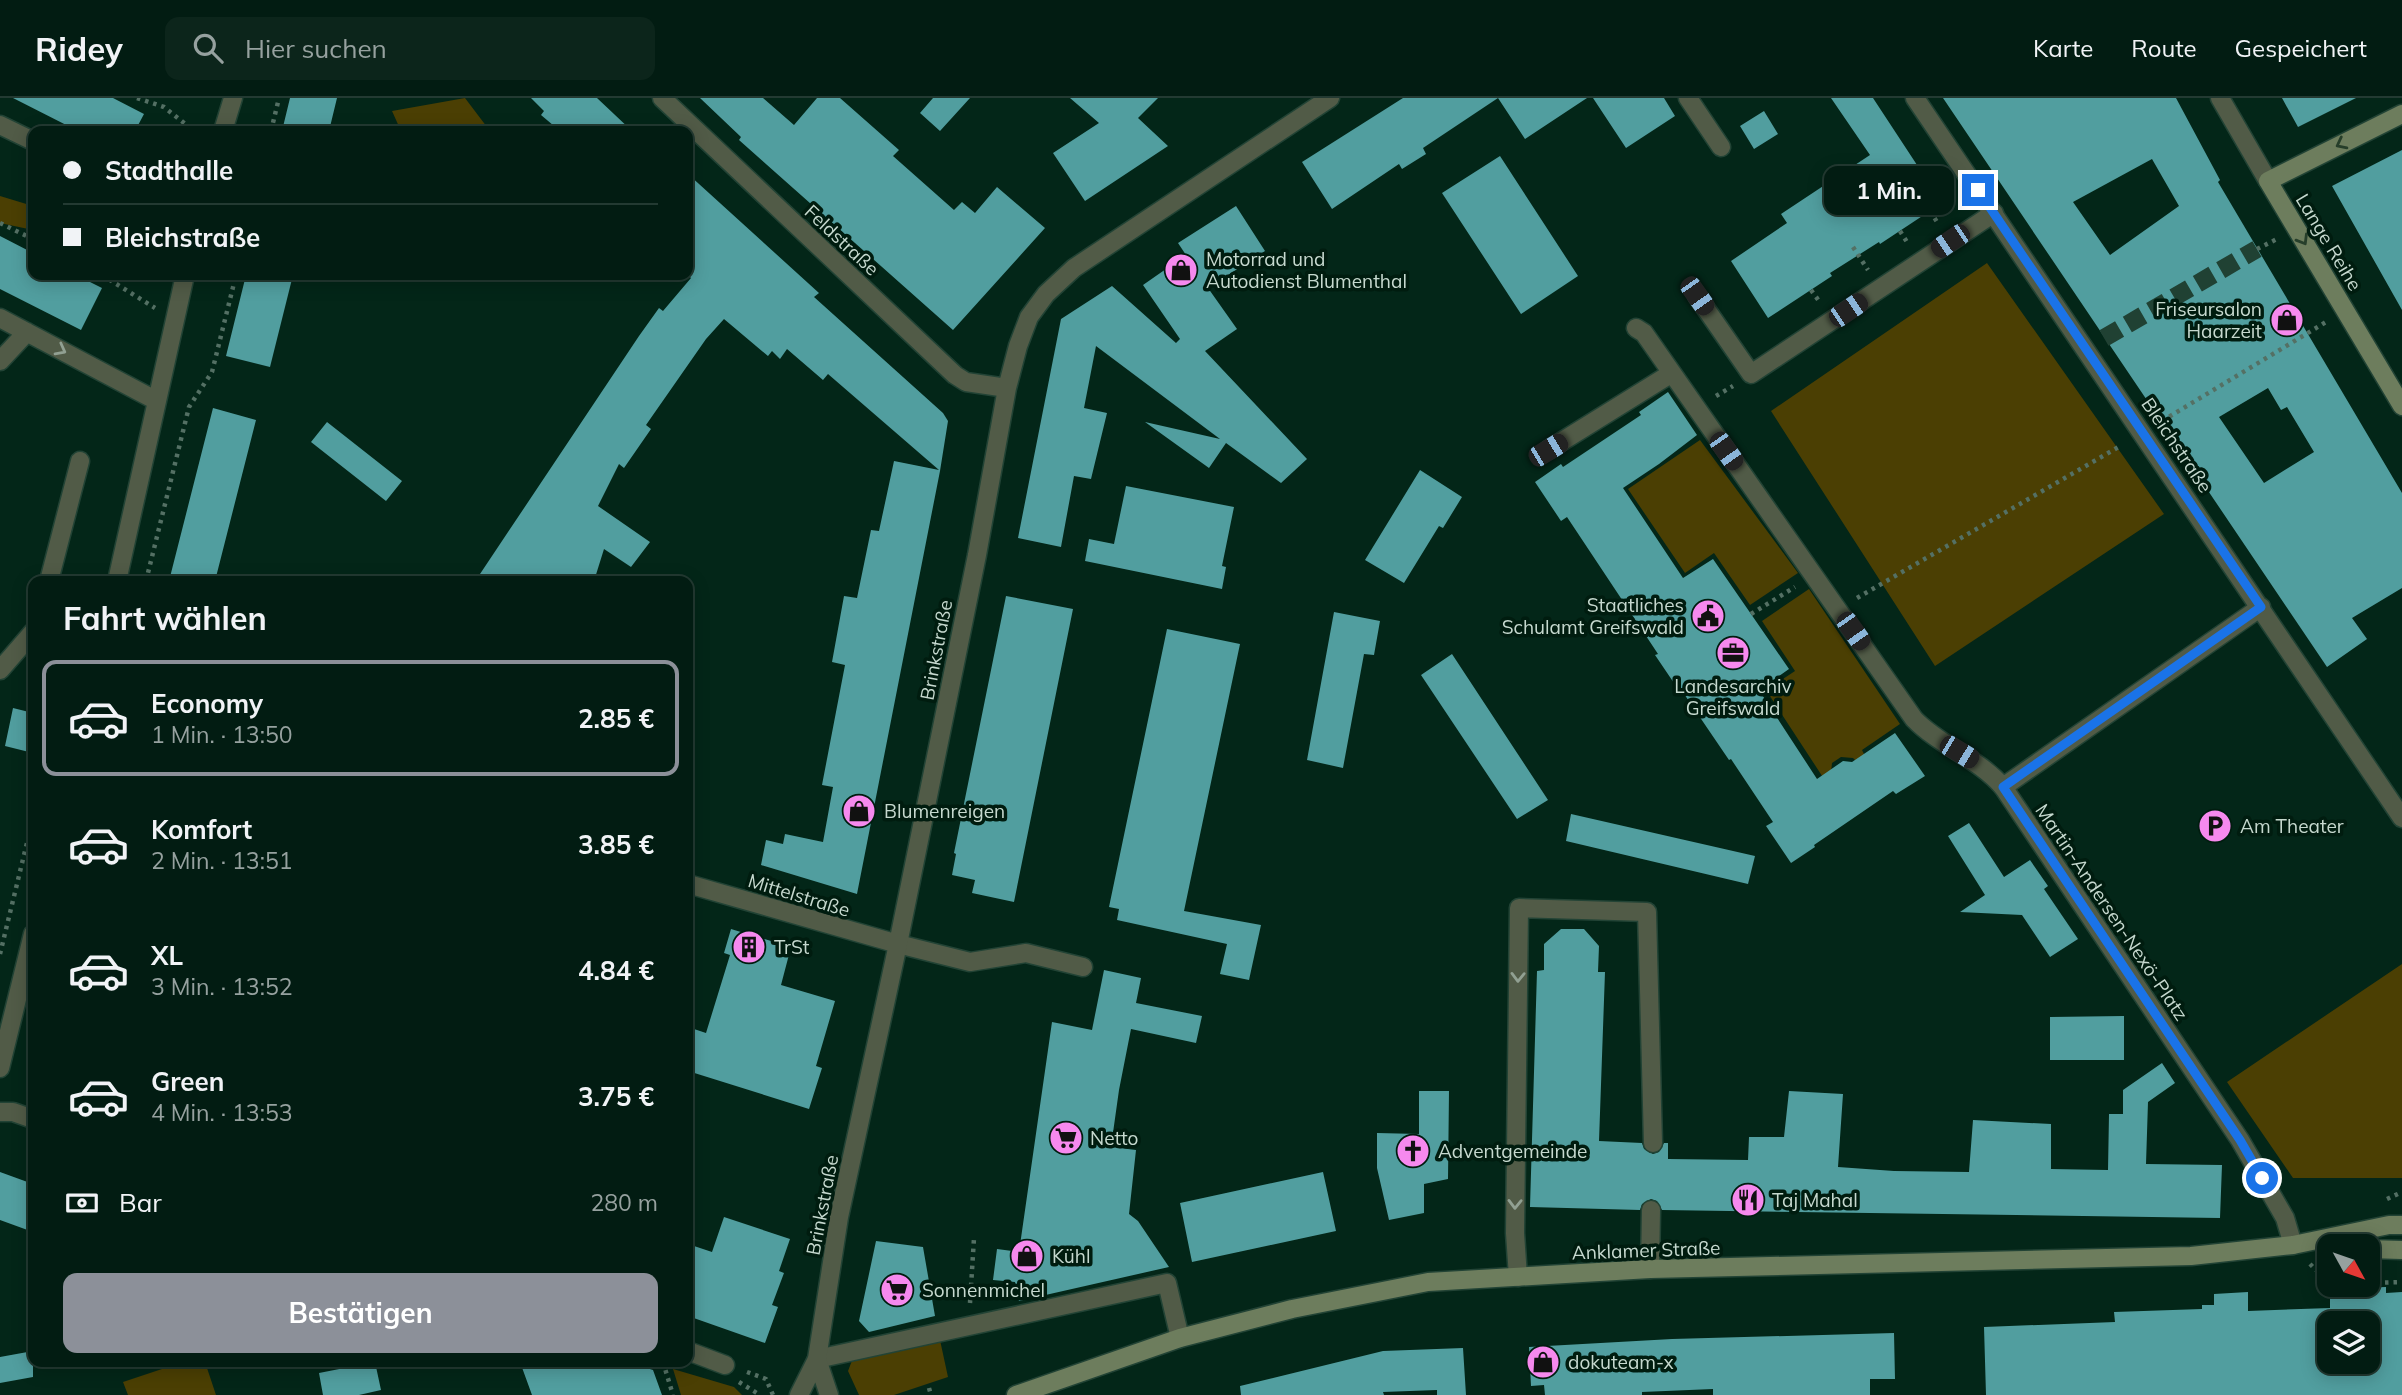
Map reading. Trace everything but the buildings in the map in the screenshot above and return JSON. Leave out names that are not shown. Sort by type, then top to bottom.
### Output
[{"type":"main road","points":[[2268,181],[2402,114]]},
{"type":"main road","name":"Lange Reihe","points":[[2268,181],[2402,406]]},
{"type":"main road","name":"Anklamer Straße","points":[[1016,1395],[1180,1338],[1292,1309],[1428,1282],[1650,1269],[2191,1256],[2292,1245],[2389,1225],[2402,1225]]},
{"type":"main road","name":"Anklamer Straße","points":[[2292,1245],[2317,1246]]},
{"type":"main road","points":[[2380,1249],[2402,1250]]},
{"type":"street","points":[[225,126],[233,98]]},
{"type":"street","name":"Feldstraße","points":[[662,98],[692,126]]},
{"type":"street","name":"Brinkstraße","points":[[799,1395],[817,1359],[839,1217],[898,944],[977,555],[1007,388],[1018,346],[1030,317],[1046,294],[1074,268],[1330,98]]},
{"type":"street","points":[[1688,98],[1721,147]]},
{"type":"street","name":"Bleichstraße","points":[[1915,98],[2402,818]]},
{"type":"street","name":"Lange Reihe","points":[[2220,98],[2268,181]]},
{"type":"street","points":[[0,125],[28,139]]},
{"type":"street","name":"Feldstraße","points":[[693,127],[955,375],[966,382],[1007,388]]},
{"type":"street","points":[[1697,296],[1751,374],[1994,213]]},
{"type":"street","points":[[118,576],[184,280]]},
{"type":"street","points":[[0,318],[157,401]]},
{"type":"street","name":"Martin-Andersen-Nexö-Platz","points":[[1636,328],[1644,333],[1914,719],[1933,736],[1985,769],[2003,787],[2240,1140],[2285,1218],[2292,1245]]},
{"type":"street","points":[[0,361],[27,332]]},
{"type":"street","points":[[1548,450],[1672,373]]},
{"type":"street","points":[[51,576],[80,461]]},
{"type":"street","points":[[2003,787],[2261,607]]},
{"type":"street","points":[[0,670],[28,645]]},
{"type":"street","name":"Mittelstraße","points":[[693,885],[970,962],[1026,953],[1083,967]]},
{"type":"street","points":[[1518,1276],[1515,1233],[1519,908],[1647,912],[1653,1143]]},
{"type":"street","points":[[0,1068],[28,954]]},
{"type":"street","points":[[0,1112],[13,1112],[28,1117]]},
{"type":"street","points":[[1650,1269],[1651,1210]]},
{"type":"street","points":[[817,1359],[1167,1283],[1180,1338]]},
{"type":"street","points":[[693,1353],[725,1365]]},
{"type":"street","name":"Brinkstraße","points":[[817,1359],[829,1395]]},
{"type":"path","points":[[137,98],[164,107],[188,126]]},
{"type":"path","points":[[272,126],[279,98]]},
{"type":"path","points":[[0,223],[28,237]]},
{"type":"path","points":[[2257,249],[2278,238]]},
{"type":"path","points":[[110,280],[156,308]]},
{"type":"path","points":[[146,576],[189,407],[212,372],[235,280]]},
{"type":"path","points":[[1838,609],[2143,433],[2327,321]]},
{"type":"path","points":[[1697,409],[1751,374]]},
{"type":"path","points":[[1751,614],[1814,576]]},
{"type":"path","points":[[0,954],[28,839]]},
{"type":"path","points":[[969,1325],[974,1238]]},
{"type":"path","points":[[2380,1283],[2402,1282]]},
{"type":"path","points":[[725,1365],[766,1379],[773,1395]]},
{"type":"path","points":[[665,1367],[673,1395]]},
{"type":"path","points":[[929,1388],[931,1395]]},
{"type":"shaded area","points":[[465,98],[486,126],[399,126],[392,111]]},
{"type":"shaded area","points":[[0,196],[28,204],[28,229],[0,223]]},
{"type":"shaded area","points":[[1987,263],[2164,514],[1935,666],[1771,411]]},
{"type":"shaded area","points":[[1700,440],[1798,573],[1750,605],[1714,553],[1685,573],[1628,489]]},
{"type":"shaded area","points":[[1809,589],[1900,724],[1862,750],[1865,756],[1857,762],[1853,758],[1841,757],[1832,763],[1826,782],[1766,690],[1795,671],[1762,621]]},
{"type":"shaded area","points":[[2402,964],[2402,1178],[2293,1178],[2227,1082]]},
{"type":"shaded area","points":[[940,1340],[948,1377],[894,1395],[859,1395],[848,1371],[853,1358]]},
{"type":"shaded area","points":[[168,1367],[207,1367],[216,1395],[128,1395],[123,1382]]},
{"type":"shaded area","points":[[673,1369],[734,1387],[742,1395],[681,1395]]},
{"type":"tunnel","points":[[2104,338],[2257,249]]},
{"type":"place","name":"Motorrad und Autodienst Blumenthal","points":[[1181,270]]},
{"type":"place","name":"Friseursalon Haarzeit","points":[[2287,320]]},
{"type":"place","name":"Staatliches Schulamt Greifswald","points":[[1708,616]]},
{"type":"place","name":"Landesarchiv Greifswald","points":[[1733,653]]},
{"type":"place","name":"Blumenreigen","points":[[859,811]]},
{"type":"place","name":"Am Theater","points":[[2215,826]]},
{"type":"place","name":"TrSt","points":[[749,947]]},
{"type":"place","name":"Netto","points":[[1066,1138]]},
{"type":"place","name":"Adventgemeinde","points":[[1413,1151]]},
{"type":"place","name":"Taj Mahal","points":[[1748,1200]]},
{"type":"place","name":"Kühl","points":[[1027,1256]]},
{"type":"place","name":"Sonnenmichel","points":[[897,1290]]},
{"type":"place","name":"dokuteam-x","points":[[1543,1362]]},
{"type":"route","points":[[1978,190],[2261,607],[2003,787],[2240,1140],[2262,1178]]}]
